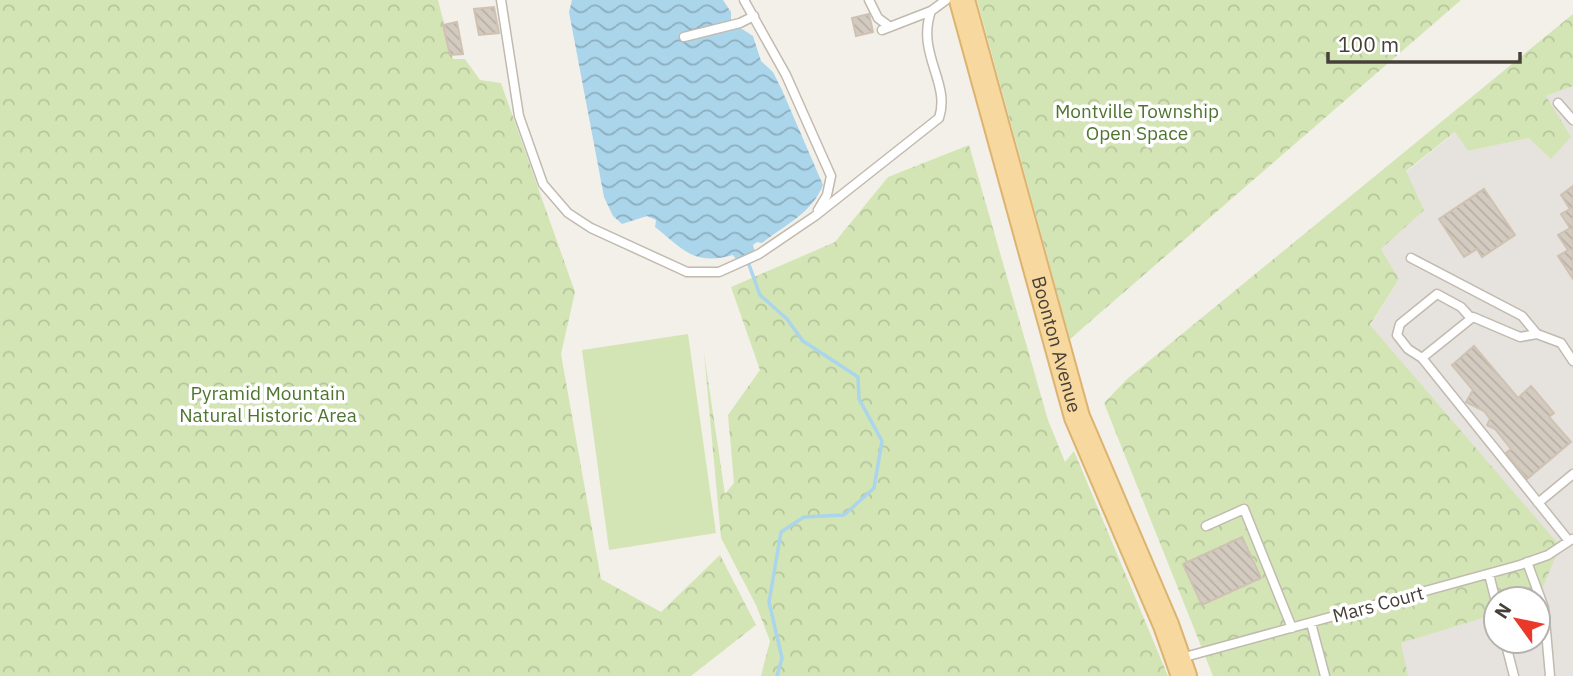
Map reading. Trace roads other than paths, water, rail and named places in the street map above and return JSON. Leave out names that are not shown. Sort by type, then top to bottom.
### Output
[{"type":"main road","name":"Boonton Avenue","points":[[962,0],[1077,417],[1181,667]]},
{"type":"lane","points":[[501,0],[519,116],[543,184],[568,213],[591,228],[687,272],[719,272],[759,254],[815,216],[939,118],[942,98],[928,53],[926,27],[931,11]]},
{"type":"lane","points":[[744,0],[786,75],[831,176],[827,195],[815,216]]},
{"type":"lane","points":[[869,0],[886,28],[931,11],[946,0]]},
{"type":"lane","points":[[688,37],[740,23],[754,16]]},
{"type":"lane","points":[[1558,103],[1573,120]]},
{"type":"lane","points":[[1411,258],[1522,316],[1537,334],[1561,343],[1573,361]]},
{"type":"lane","points":[[1470,317],[1461,307],[1437,295],[1400,324],[1397,335],[1408,349],[1422,358],[1538,503],[1571,539]]},
{"type":"lane","points":[[1422,358],[1470,317],[1479,317],[1520,337],[1537,334]]},
{"type":"lane","points":[[1538,503],[1573,474]]},
{"type":"lane","points":[[1206,526],[1244,509],[1292,628]]},
{"type":"lane","name":"Mars Court","points":[[1181,667],[1311,622],[1527,562],[1548,555],[1571,539]]},
{"type":"lane","points":[[1527,562],[1544,608],[1550,676]]},
{"type":"lane","points":[[1489,574],[1492,585]]},
{"type":"lane","points":[[1311,622],[1325,676]]},
{"type":"lane","points":[[1509,655],[1514,676]]},
{"type":"water","points":[[572,0],[723,0],[731,12],[731,22],[753,36],[761,61],[773,72],[823,185],[805,211],[762,243],[757,242],[753,245],[755,252],[737,261],[733,255],[708,258],[690,254],[655,227],[656,220],[647,216],[622,224],[613,216],[604,197],[569,12]]},
{"type":"waterway","points":[[748,262],[760,295],[787,319],[803,341],[858,377],[859,399],[882,441],[874,488],[844,515],[804,517],[781,532],[769,602],[782,658],[777,676]]},
{"type":"park label","name":"Montville Township Open Space","points":[[1137,122]]},
{"type":"park label","name":"Pyramid Mountain Natural Historic Area","points":[[268,404]]}]
